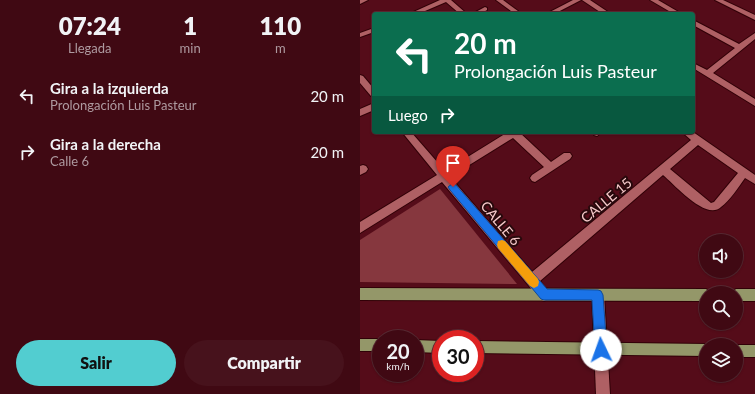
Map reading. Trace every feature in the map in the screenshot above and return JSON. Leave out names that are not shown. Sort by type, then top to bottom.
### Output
[{"type":"main road","points":[[360,294],[699,295]]},
{"type":"main road","points":[[743,295],[755,295]]},
{"type":"main road","points":[[360,345],[372,345]]},
{"type":"main road","points":[[484,347],[601,350],[699,350]]},
{"type":"main road","points":[[743,351],[755,351]]},
{"type":"street","points":[[360,2],[365,0]]},
{"type":"street","points":[[417,12],[446,0],[461,12]]},
{"type":"street","points":[[499,0],[516,12]]},
{"type":"street","points":[[553,12],[578,0]]},
{"type":"street","points":[[585,0],[605,12]]},
{"type":"street","points":[[653,0],[675,12]]},
{"type":"street","points":[[718,0],[755,18]]},
{"type":"street","points":[[479,12],[485,9]]},
{"type":"street","points":[[695,23],[739,48]]},
{"type":"street","points":[[360,36],[372,31]]},
{"type":"street","points":[[707,74],[755,35]]},
{"type":"street","points":[[695,67],[755,103]]},
{"type":"street","points":[[360,78],[372,92]]},
{"type":"street","points":[[360,113],[372,107]]},
{"type":"street","name":"CALLE 6","points":[[408,134],[544,295]]},
{"type":"street","points":[[360,228],[511,134]]},
{"type":"street","points":[[516,134],[550,167]]},
{"type":"street","points":[[689,134],[755,180]]},
{"type":"street","name":"CALLE 15","points":[[532,280],[698,140]]},
{"type":"street","points":[[535,178],[567,156]]},
{"type":"street","points":[[664,170],[705,205],[711,207],[717,205],[744,173]]},
{"type":"street","points":[[598,295],[603,394]]},
{"type":"shaded area","points":[[440,189],[517,284],[360,282],[360,240]]},
{"type":"slow traffic","points":[[502,245],[534,282]]},
{"type":"route","points":[[453,187],[544,295],[598,295],[601,350]]}]
